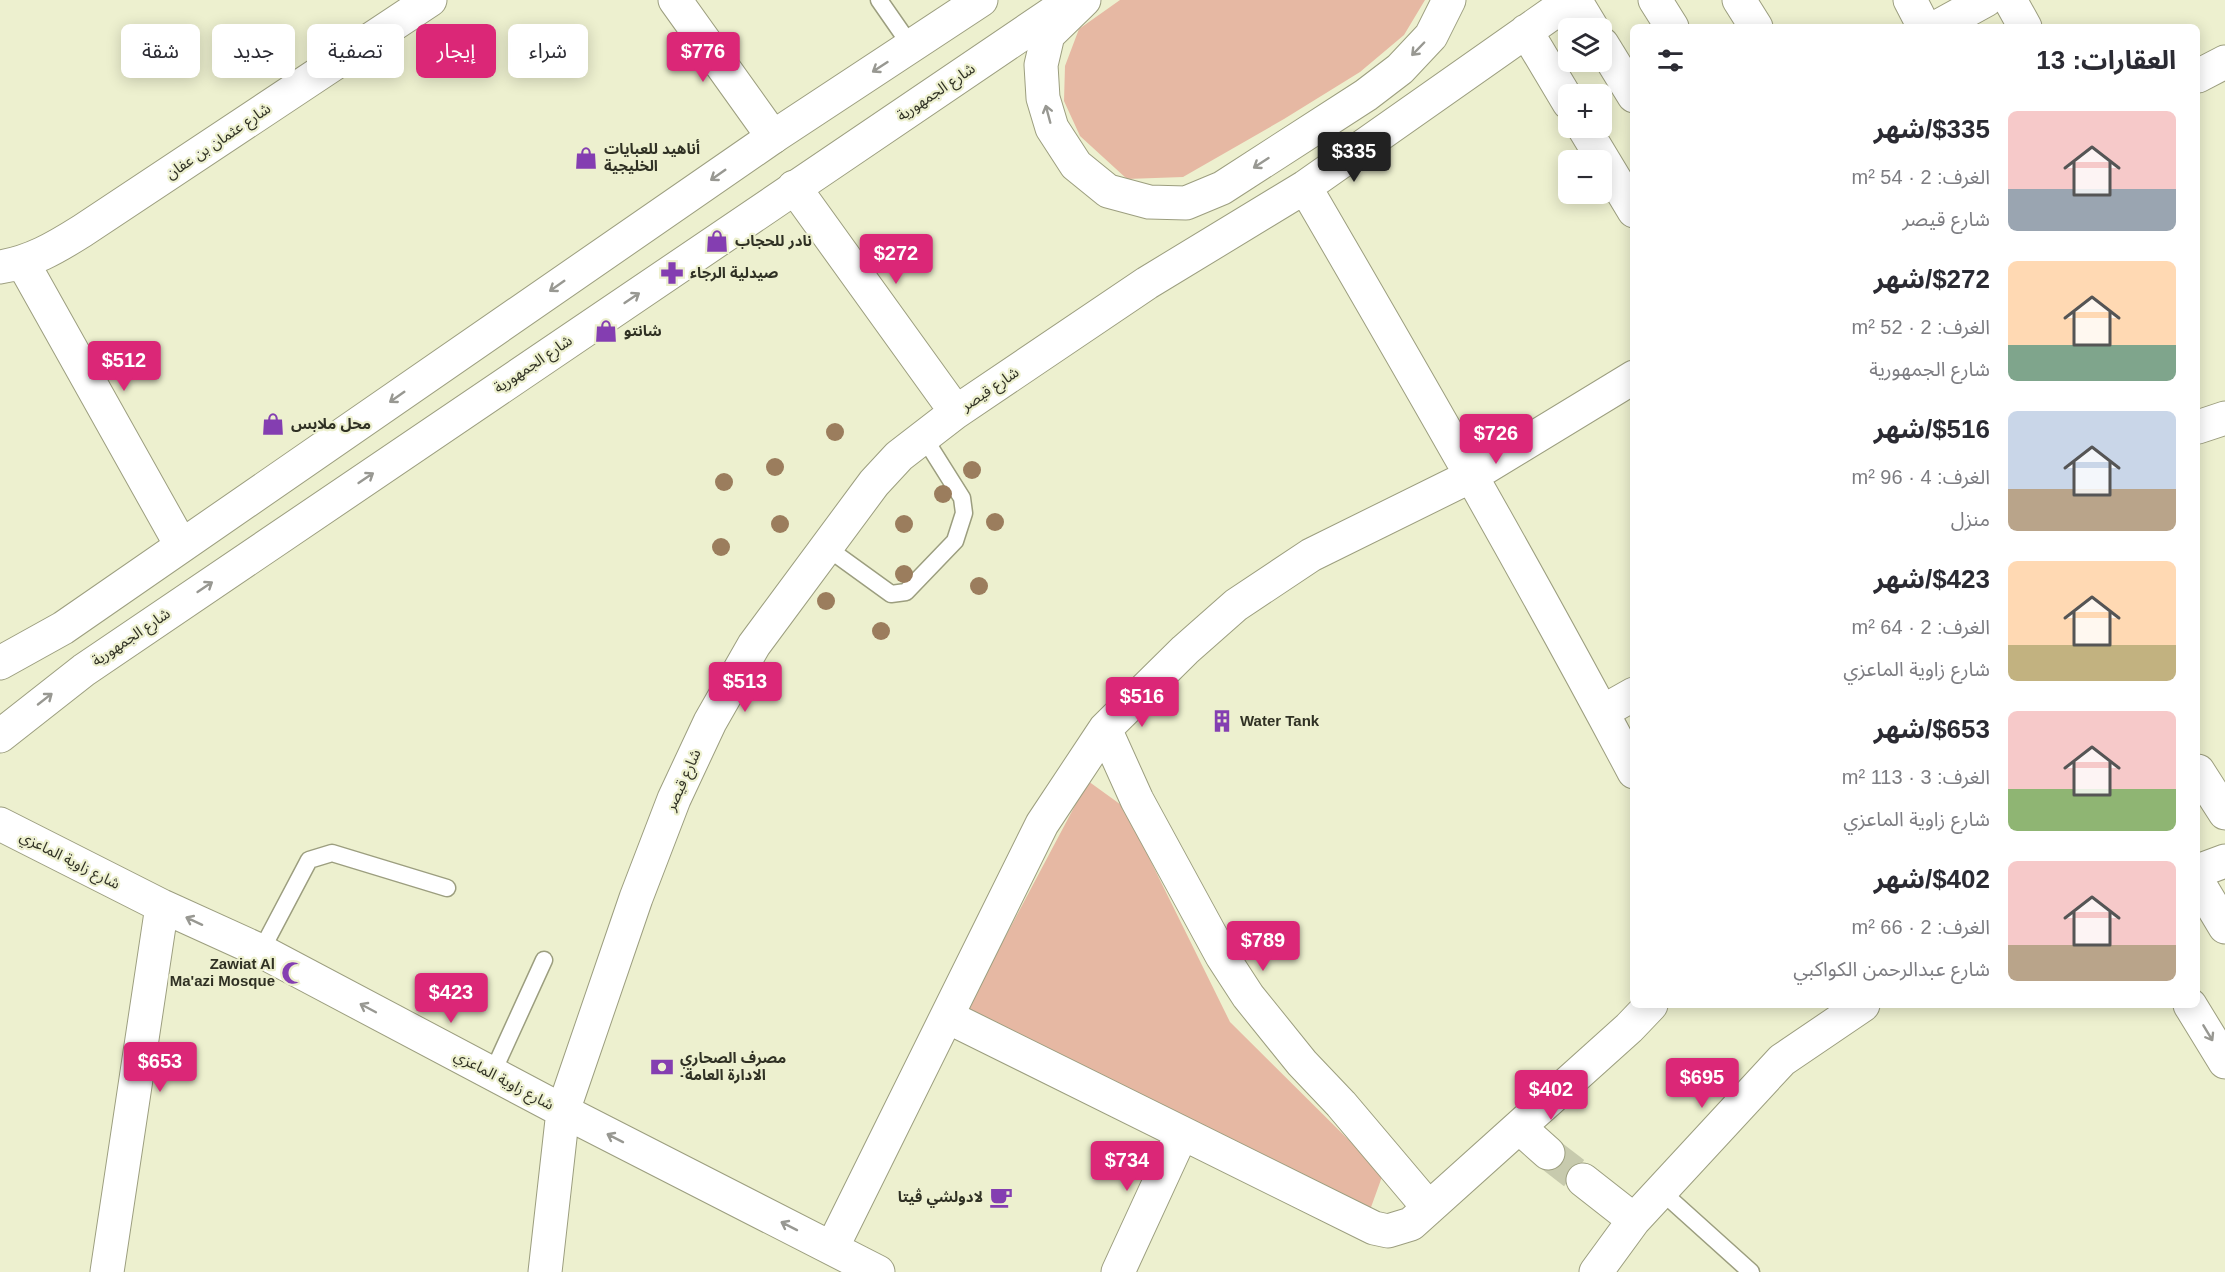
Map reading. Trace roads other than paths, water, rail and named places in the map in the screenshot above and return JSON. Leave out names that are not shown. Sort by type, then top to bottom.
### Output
[{"type":"main road","name":"شارع عثمان بن عفان","points":[[11,265],[49,252],[430,0]]},
{"type":"main road","points":[[675,0],[773,137]]},
{"type":"main road","points":[[0,663],[63,628],[773,137],[981,0]]},
{"type":"main road","name":"شارع الجمهورية","points":[[0,736],[84,670],[1072,0]]},
{"type":"main road","points":[[1084,0],[1048,34],[1041,65],[1043,98],[1052,128],[1076,165],[1108,192],[1149,202],[1186,203],[1222,188],[1366,94],[1400,69],[1431,36],[1449,0]]},
{"type":"main road","points":[[1573,0],[1585,18]]},
{"type":"main road","name":"شارع قيصر","points":[[545,1272],[563,1111],[636,898],[674,799],[710,722],[754,645],[874,483],[899,456],[956,412],[1147,283],[1305,187],[1573,0]]},
{"type":"main road","points":[[1655,0],[1670,24]]},
{"type":"main road","points":[[1739,0],[1754,24]]},
{"type":"main road","points":[[1910,0],[1922,24]]},
{"type":"main road","points":[[1942,24],[1986,0]]},
{"type":"main road","points":[[2010,0],[2023,24]]},
{"type":"main road","points":[[1526,31],[1558,85]]},
{"type":"main road","points":[[1612,60],[1630,90]]},
{"type":"main road","points":[[2200,75],[2225,62]]},
{"type":"main road","points":[[1590,138],[1630,204]]},
{"type":"main road","points":[[795,187],[956,412]]},
{"type":"main road","points":[[1305,187],[1473,476],[1630,764]]},
{"type":"main road","points":[[11,265],[181,545]]},
{"type":"main road","points":[[832,1248],[1042,824],[1105,729],[1185,650],[1236,605],[1311,555],[1473,476],[1630,379]]},
{"type":"main road","points":[[2200,427],[2225,418]]},
{"type":"main road","points":[[1602,712],[1630,696]]},
{"type":"main road","points":[[1105,729],[1137,800],[1222,956],[1248,996],[1302,1063],[1341,1104],[1429,1208]]},
{"type":"main road","points":[[2200,774],[2225,813]]},
{"type":"main road","name":"شارع زاوية الماعزي","points":[[0,824],[162,906],[261,951],[563,1111],[878,1272]]},
{"type":"main road","points":[[2200,870],[2225,861]]},
{"type":"main road","points":[[2200,885],[2225,927]]},
{"type":"main road","points":[[107,1272],[162,906]]},
{"type":"main road","points":[[948,1017],[1388,1232],[1407,1227],[1648,1008]]},
{"type":"main road","points":[[1596,1272],[1634,1220],[1782,1060],[1859,1008]]},
{"type":"main road","points":[[2192,1008],[2225,1062]]},
{"type":"main road","points":[[1519,1127],[1548,1153]]},
{"type":"main road","points":[[1118,1272],[1182,1133]]},
{"type":"main road","points":[[1583,1180],[1634,1220]]},
{"type":"lane","points":[[879,0],[911,46]]},
{"type":"lane","points":[[826,547],[891,594],[906,592],[955,541],[964,513],[962,498],[923,436]]},
{"type":"lane","points":[[261,951],[309,860],[321,854],[332,853],[447,888]]},
{"type":"lane","points":[[492,1074],[544,960]]},
{"type":"lane","points":[[1661,1191],[1751,1272]]},
{"type":"tunnel","points":[[1548,1153],[1583,1180]]},
{"type":"place","name":"أناهيد للعبايات الخليجية","points":[[586,158]]},
{"type":"place","name":"نادر للحجاب","points":[[717,241]]},
{"type":"place","name":"صيدلية الرجاء","points":[[672,273]]},
{"type":"place","name":"شانتو","points":[[606,331]]},
{"type":"place","name":"محل ملابس","points":[[273,424]]},
{"type":"place","name":"Water Tank","points":[[1222,721]]},
{"type":"place","name":"Zawiat Al Ma'azi Mosque","points":[[293,973]]},
{"type":"place","name":"مصرف الصحاري -الادارة العامة","points":[[662,1067]]},
{"type":"place","name":"لادولشي ڤيتا","points":[[1001,1197]]}]
